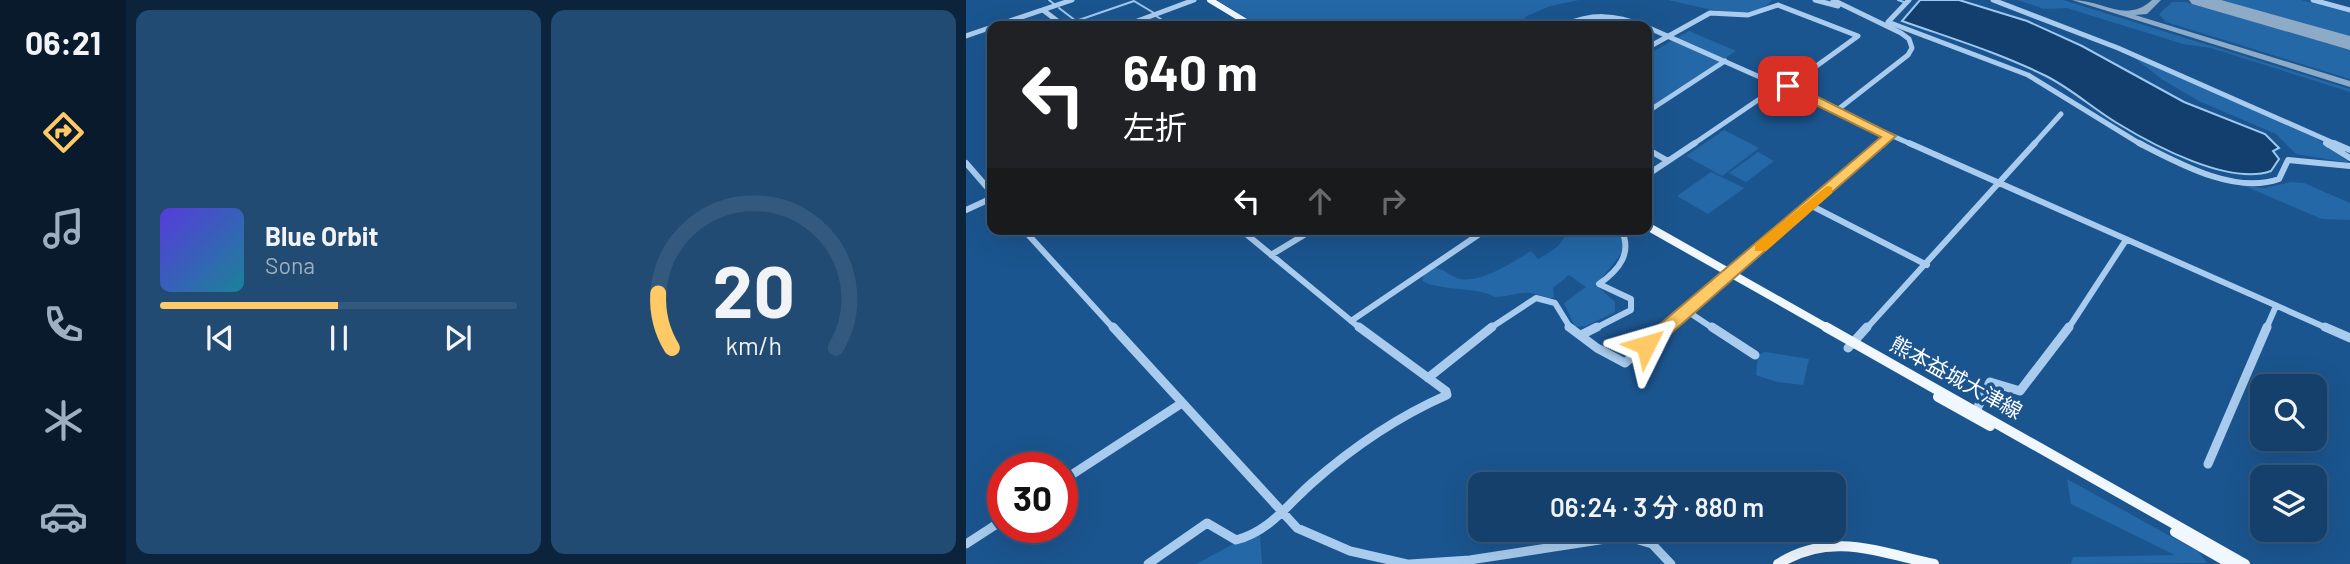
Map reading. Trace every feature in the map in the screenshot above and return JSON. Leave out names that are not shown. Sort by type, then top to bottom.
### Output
[{"type":"main road","points":[[1205,0],[1236,21]]},
{"type":"main road","points":[[1210,0],[1244,21]]},
{"type":"main road","name":"熊本益城大津線","points":[[1652,232],[2226,560],[2245,564]]},
{"type":"main road","name":"熊本益城大津線","points":[[1850,346],[1976,411],[2226,560]]},
{"type":"main road","points":[[1778,564],[1809,547],[1830,544],[1934,564]]},
{"type":"street","points":[[1011,21],[1072,0]]},
{"type":"street","points":[[1137,21],[1194,0]]},
{"type":"street","points":[[1815,0],[1851,9]]},
{"type":"street","points":[[1833,0],[1901,33],[1909,39],[1912,48],[1836,111]]},
{"type":"street","points":[[1909,0],[1888,22],[1971,48],[2030,76],[2062,92],[2121,133],[2182,162],[2255,185],[2276,181],[2282,176],[2288,160],[2350,166]]},
{"type":"street","points":[[1994,0],[2118,48],[2350,150]]},
{"type":"street","points":[[2313,0],[2350,10]]},
{"type":"street","points":[[1652,45],[1710,13],[1748,15],[1778,5],[1858,36],[1652,172]]},
{"type":"street","points":[[1043,10],[1057,21]]},
{"type":"street","points":[[1574,21],[1603,14],[1632,21]]},
{"type":"street","points":[[966,36],[987,29]]},
{"type":"street","points":[[1652,30],[2350,338]]},
{"type":"street","points":[[1652,109],[1725,61]]},
{"type":"street","points":[[1850,346],[1927,265],[2061,114]]},
{"type":"street","points":[[1428,378],[1486,331],[1536,298],[1544,298],[1561,309],[1570,328],[1621,363],[1625,363],[1890,136]]},
{"type":"street","points":[[2322,138],[2350,158]]},
{"type":"street","points":[[1652,152],[1668,161]]},
{"type":"street","points":[[966,163],[987,190]]},
{"type":"street","points":[[966,210],[987,199]]},
{"type":"street","points":[[1810,205],[1927,265]]},
{"type":"street","points":[[1028,235],[1283,514],[1313,537],[1381,560],[1409,564],[1470,560],[1578,541],[1625,536],[1647,539],[1658,547],[1671,564]]},
{"type":"street","points":[[1147,564],[1200,526],[1212,525],[1236,540],[1243,540],[1283,514],[1311,484],[1354,448],[1407,413],[1444,398],[1446,391],[1350,321],[1247,235]]},
{"type":"street","points":[[1270,255],[1304,235]]},
{"type":"street","points":[[1350,321],[1478,235]]},
{"type":"street","points":[[1581,335],[1631,310],[1631,299],[1599,284],[1616,273],[1627,253],[1624,235]]},
{"type":"street","points":[[1976,411],[1990,382],[2020,391],[2023,388],[2063,336],[2126,240]]},
{"type":"street","points":[[2208,464],[2276,306]]},
{"type":"street","points":[[1687,311],[1755,355]]},
{"type":"street","points":[[1078,471],[1182,403]]},
{"type":"street","points":[[966,544],[987,530]]},
{"type":"shaded area","points":[[1217,0],[1579,0],[1550,6],[1525,17],[1525,21],[1252,21]]},
{"type":"shaded area","points":[[1668,0],[1772,0],[1763,7],[1738,12],[1707,9]]},
{"type":"shaded area","points":[[1920,0],[1959,0],[2027,21],[2082,46],[2184,102],[2265,134],[2279,148],[2273,151],[2279,159],[2271,171],[2234,173],[2170,152],[2117,123],[2046,76],[1993,53],[1902,21]]},
{"type":"shaded area","points":[[2018,0],[2063,0],[2350,89],[2350,92],[2211,48],[2183,44],[2067,8],[2044,9]]},
{"type":"shaded area","points":[[2220,0],[2301,0],[2350,13],[2350,37]]},
{"type":"shaded area","points":[[2172,2],[2185,2],[2350,50],[2350,79],[2166,22],[2159,14]]},
{"type":"shaded area","points":[[1689,31],[1736,51],[1652,106],[1652,52]]},
{"type":"shaded area","points":[[2132,56],[2316,138],[2350,163],[2296,154],[2276,134],[2199,101],[2163,80]]},
{"type":"shaded area","points":[[1724,130],[1759,148],[1722,176],[1686,156]]},
{"type":"shaded area","points":[[1758,152],[1774,161],[1746,182],[1729,173]]},
{"type":"shaded area","points":[[1711,172],[1744,188],[1708,214],[1677,196]]},
{"type":"shaded area","points":[[2291,182],[2304,183],[2350,203],[2350,220],[2322,219],[2242,185],[2264,188]]},
{"type":"shaded area","points":[[1565,235],[1621,235],[1624,240],[1621,254],[1596,285],[1615,302],[1615,312],[1586,326],[1575,327],[1564,303],[1586,287],[1569,275],[1553,288],[1554,297],[1549,299],[1533,293],[1495,297],[1479,291],[1440,287],[1422,281],[1424,274],[1435,268],[1460,279],[1478,278],[1497,271],[1531,251],[1538,259],[1552,251]]},
{"type":"shaded area","points":[[1765,352],[1809,359],[1803,385],[1777,382],[1756,375],[1758,355]]},
{"type":"shaded area","points":[[2067,479],[2199,552],[2207,563],[2071,564],[2073,557],[2175,555],[2071,504]]},
{"type":"shaded area","points":[[1260,534],[1262,564],[1196,564],[1237,542]]},
{"type":"waterway","points":[[1049,0],[1054,4]]},
{"type":"waterway","points":[[1898,0],[1904,2]]},
{"type":"waterway","points":[[1059,8],[1076,21],[1134,1],[1154,13]]},
{"type":"waterway","points":[[1156,16],[1164,21]]},
{"type":"taxiway","points":[[2076,0],[2350,84]]},
{"type":"taxiway","points":[[2127,14],[2144,12],[2157,0]]},
{"type":"runway","points":[[2199,0],[2350,43]]},
{"type":"slow traffic","points":[[1761,248],[1827,190]]},
{"type":"route","points":[[1646,345],[1890,136],[1786,88],[1788,86]]}]
